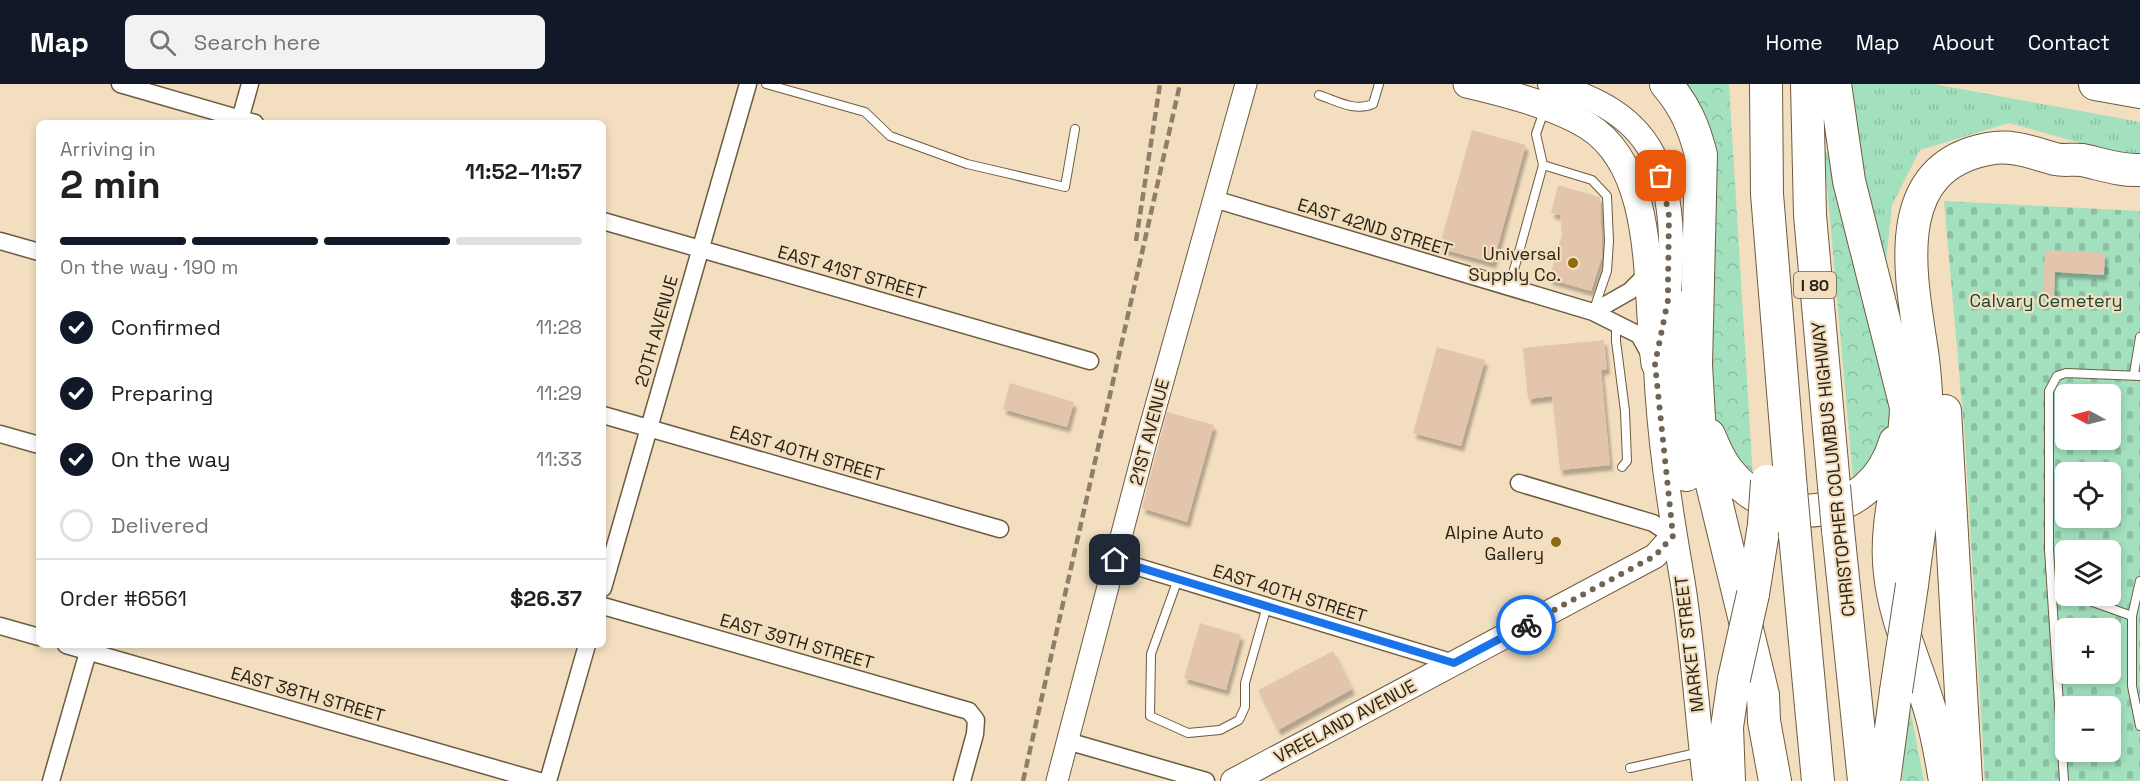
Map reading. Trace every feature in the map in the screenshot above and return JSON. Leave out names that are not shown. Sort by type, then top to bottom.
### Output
[{"type":"highway","points":[[1666,84],[1681,102],[1693,127],[1701,155],[1697,393],[1700,435],[1708,476],[1741,600],[1763,695],[1764,721],[1775,781]]},
{"type":"highway","name":"I 80","points":[[1766,84],[1767,184],[1773,289],[1779,486],[1795,535],[1818,781]]},
{"type":"highway","name":"CHRISTOPHER COLUMBUS HIGHWAY","points":[[1807,84],[1807,159],[1814,271],[1864,781]]},
{"type":"highway","points":[[1834,84],[1849,181],[1896,359],[1906,407],[1905,429],[1891,514],[1888,547],[1890,576],[1896,607],[1930,710],[1945,781]]},
{"type":"highway","points":[[2095,84],[2140,92]]},
{"type":"highway","points":[[1884,781],[1912,585],[1928,434],[1923,360],[1910,263],[1914,221],[1927,188],[1948,165],[1989,149],[2017,148],[2058,160],[2080,160],[2108,167],[2140,170]]},
{"type":"highway","points":[[2058,160],[2076,175],[2140,191]]},
{"type":"highway","points":[[1914,221],[1942,381],[1948,431],[1966,781]]},
{"type":"highway","points":[[1668,300],[1675,414],[1688,481],[1754,699],[1764,721]]},
{"type":"highway","points":[[1697,393],[1706,427],[1728,471],[1746,488],[1765,501],[1782,508],[1803,512],[1840,505],[1858,495],[1883,468],[1894,442],[1901,391]]},
{"type":"highway","points":[[1728,781],[1727,727],[1734,679],[1753,594],[1764,525],[1779,486]]},
{"type":"main road","points":[[1467,84],[1548,96],[1612,145],[1622,158],[1638,202],[1655,364]]},
{"type":"main road","name":"MARKET STREET","points":[[1548,96],[1599,102],[1623,117],[1644,138],[1666,190],[1669,216],[1668,300],[1655,364],[1673,536],[1682,579],[1705,781]]},
{"type":"main road","name":"VREELAND AVENUE","points":[[1233,781],[1655,556],[1673,536]]},
{"type":"street","points":[[120,84],[238,120]]},
{"type":"street","points":[[245,120],[250,84]]},
{"type":"street","name":"20TH AVENUE","points":[[606,578],[748,84]]},
{"type":"street","name":"21ST AVENUE","points":[[1057,781],[1115,560],[1246,84]]},
{"type":"street","name":"EAST 42ND STREET","points":[[1214,199],[1593,312],[1639,335],[1655,364]]},
{"type":"street","name":"EAST 41ST STREET","points":[[606,222],[1090,361]]},
{"type":"street","points":[[0,241],[36,251]]},
{"type":"street","points":[[1593,312],[1629,291],[1647,274]]},
{"type":"street","name":"EAST 40TH STREET","points":[[606,416],[1000,529]]},
{"type":"street","points":[[0,434],[36,444]]},
{"type":"street","points":[[1519,483],[1653,523],[1673,536]]},
{"type":"street","name":"EAST 40TH STREET","points":[[1115,560],[1454,663]]},
{"type":"street","name":"EAST 39TH STREET","points":[[606,607],[973,714],[976,720],[975,734],[962,781]]},
{"type":"street","points":[[0,626],[36,637]]},
{"type":"street","points":[[51,781],[89,648]]},
{"type":"street","name":"EAST 38TH STREET","points":[[89,648],[539,781]]},
{"type":"street","points":[[548,781],[586,648]]},
{"type":"street","points":[[1067,741],[1206,781]]},
{"type":"lane","points":[[766,84],[865,112],[890,136],[967,164],[1065,187],[1075,129]]},
{"type":"lane","points":[[1319,95],[1357,108],[1366,107],[1373,104],[1379,84]]},
{"type":"lane","points":[[1509,288],[1543,165],[1536,134],[1548,96]]},
{"type":"lane","points":[[1543,165],[1592,180],[1607,196],[1609,242],[1607,271],[1593,312]]},
{"type":"lane","points":[[1616,324],[1625,411],[1627,461],[1622,467]]},
{"type":"lane","points":[[2064,781],[2052,587],[2048,402],[2051,382],[2057,376],[2066,373],[2137,375],[2140,337]]},
{"type":"lane","points":[[1178,579],[1151,654],[1150,716],[1188,733],[1220,730],[1239,720],[1245,708],[1245,683],[1267,606]]},
{"type":"lane","points":[[2140,581],[2132,616],[2132,686],[2140,726]]},
{"type":"lane","points":[[2104,606],[2132,616]]},
{"type":"lane","points":[[1630,768],[1702,752]]},
{"type":"green space","points":[[1684,84],[1729,84],[1753,479],[1722,449],[1715,425]]},
{"type":"green space","points":[[1843,84],[1934,84],[2140,122],[2140,156],[2135,158],[2009,123],[1920,150],[1892,205],[1885,271]]},
{"type":"green space","points":[[1824,152],[1832,152],[1881,349],[1892,416],[1886,445],[1854,489]]},
{"type":"green space","name":"Calvary Cemetery","points":[[1944,201],[2140,211],[2140,781],[1985,781],[1965,439]]},
{"type":"green space","points":[[1908,699],[1924,781],[1902,781]]},
{"type":"building","points":[[1472,130],[1526,145],[1493,263],[1439,248]]},
{"type":"building","points":[[1558,185],[1600,197],[1602,257],[1591,291],[1549,279],[1562,235],[1560,215],[1551,213]]},
{"type":"building","points":[[2045,250],[2105,253],[2104,275],[2055,272],[2054,298],[2042,297]]},
{"type":"building","points":[[1604,340],[1607,369],[1601,370],[1610,465],[1560,470],[1552,396],[1528,399],[1523,348]]},
{"type":"building","points":[[1437,347],[1485,360],[1461,446],[1413,433]]},
{"type":"building","points":[[1010,383],[1074,402],[1067,427],[1003,409]]},
{"type":"building","points":[[1167,412],[1214,425],[1187,522],[1142,508]]},
{"type":"building","points":[[1200,623],[1241,635],[1226,690],[1184,678]]},
{"type":"building","points":[[1333,651],[1352,689],[1278,730],[1258,690]]},
{"type":"railway","points":[[1136,241],[1160,84]]},
{"type":"railway","points":[[1023,781],[1180,84]]},
{"type":"way so far","points":[[1526,625],[1655,556],[1673,536],[1655,364],[1668,300],[1669,216],[1666,190],[1661,176]]},
{"type":"place","name":"Universal Supply Co.","points":[[1573,263]]},
{"type":"place","name":"Alpine Auto Gallery","points":[[1556,542]]},
{"type":"route","points":[[1115,560],[1454,663],[1526,625]]}]
